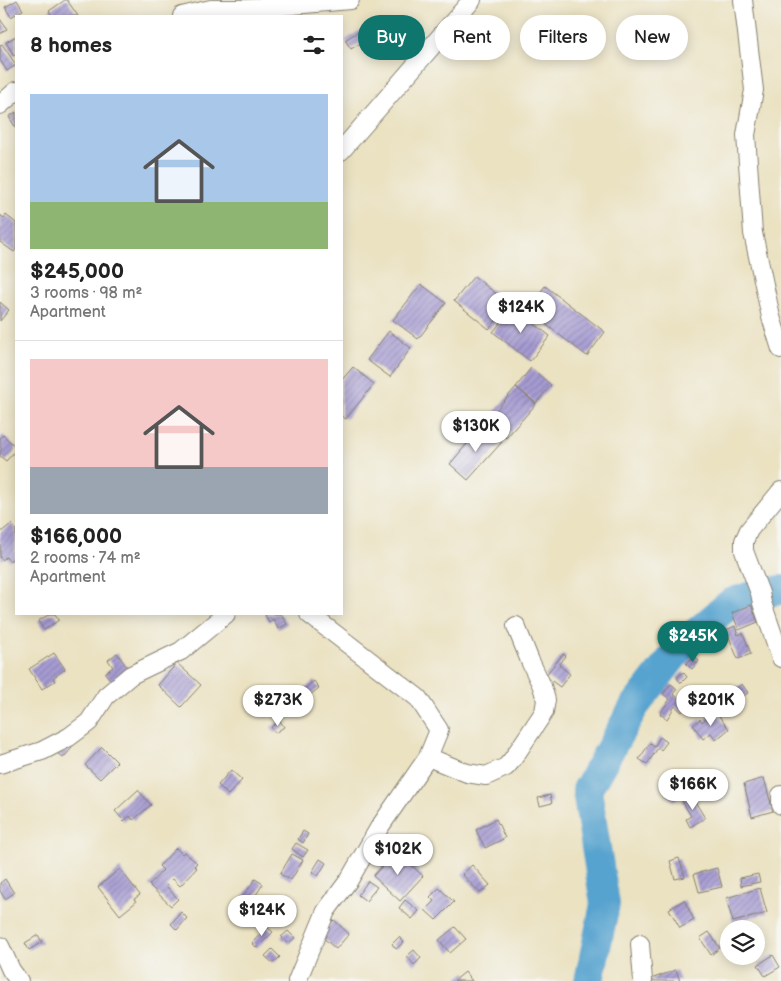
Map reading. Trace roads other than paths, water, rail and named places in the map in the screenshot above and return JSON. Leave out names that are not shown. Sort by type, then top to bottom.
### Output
[{"type":"street","points":[[184,15],[208,5],[247,9],[350,0]]},
{"type":"street","points":[[343,149],[472,0]]},
{"type":"street","points":[[743,0],[754,90],[746,135],[753,233],[771,317],[781,349]]},
{"type":"street","points":[[0,105],[15,92]]},
{"type":"street","points":[[781,492],[749,530],[744,541],[744,551],[760,592],[781,658]]},
{"type":"street","points":[[0,764],[42,751],[69,737],[89,722],[106,696],[131,676],[180,652],[225,615]]},
{"type":"street","points":[[296,981],[326,911],[349,880],[379,828],[428,758],[439,730],[418,698],[310,615]]},
{"type":"street","points":[[428,758],[467,773],[486,776],[506,767],[512,760],[544,712],[546,700],[542,686],[516,626]]},
{"type":"street","points":[[781,795],[781,804]]},
{"type":"street","points":[[640,944],[643,981]]},
{"type":"street","points":[[0,946],[11,970],[19,981]]},
{"type":"waterway","points":[[589,981],[605,904],[587,790],[634,707],[682,645],[731,603],[760,593],[781,590]]}]
